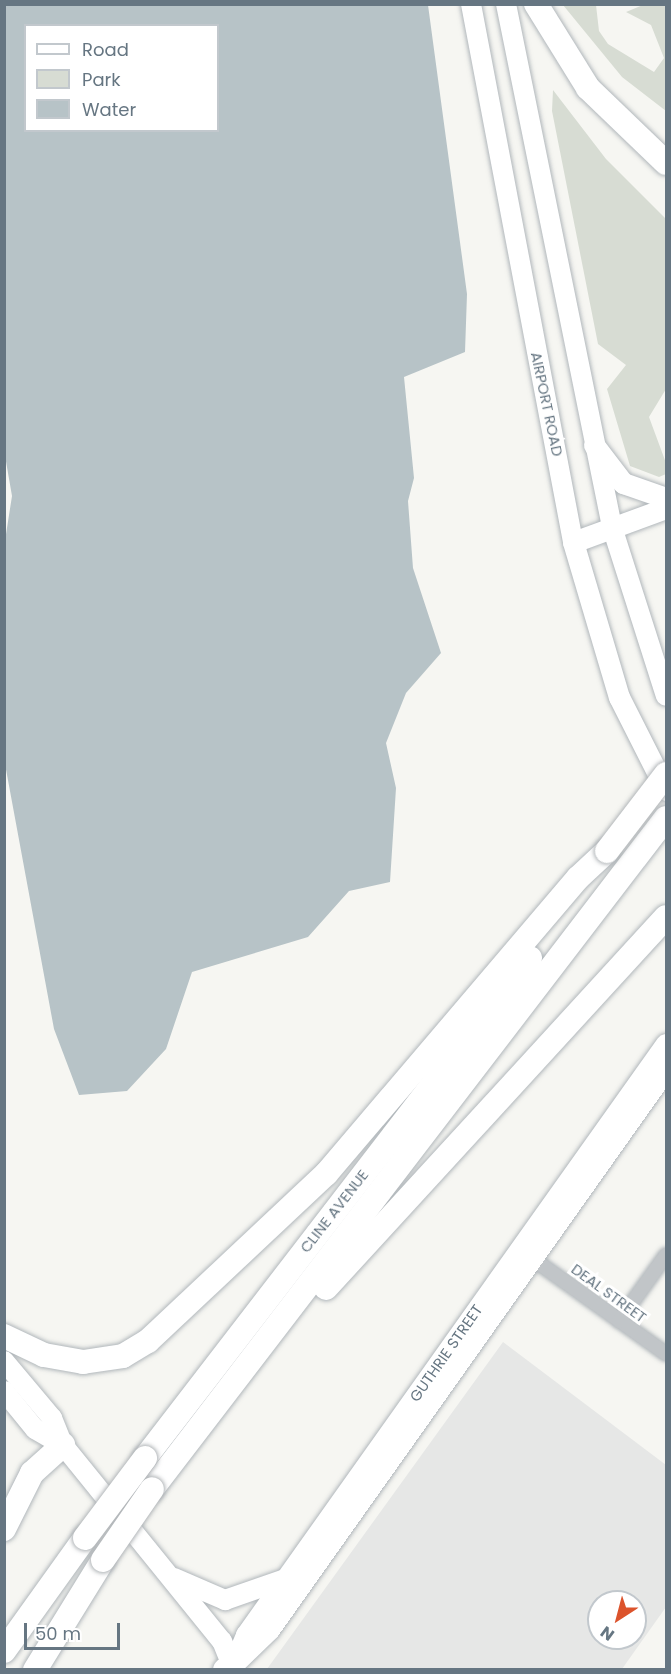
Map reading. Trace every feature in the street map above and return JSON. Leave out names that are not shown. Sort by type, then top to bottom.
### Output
[{"type":"highway","points":[[536,4],[588,88],[666,163]]},
{"type":"highway","name":"CLINE AVENUE","points":[[4,1651],[145,1458],[545,940],[607,851],[666,774]]},
{"type":"highway","name":"CLINE AVENUE","points":[[35,1670],[103,1560],[152,1489],[227,1396],[666,818]]},
{"type":"highway","points":[[4,1336],[32,1352],[83,1362],[123,1356],[148,1341],[326,1174],[578,878],[607,851]]},
{"type":"highway","points":[[227,1396],[666,917]]},
{"type":"highway","points":[[4,1529],[32,1473],[63,1445]]},
{"type":"main road","name":"AIRPORT ROAD","points":[[471,4],[573,542],[619,697],[666,790]]},
{"type":"main road","points":[[506,4],[612,527],[666,696]]},
{"type":"main road","points":[[594,445],[623,483],[666,498]]},
{"type":"main road","points":[[573,542],[666,508]]},
{"type":"main road","name":"GUTHRIE STREET","points":[[231,1668],[262,1641],[360,1487],[666,1044]]},
{"type":"main road","name":"GUTHRIE STREET","points":[[231,1668],[246,1635],[285,1579],[360,1487],[533,1259],[666,1071]]},
{"type":"main road","points":[[4,1361],[52,1418],[63,1445],[222,1641],[231,1668]]},
{"type":"main road","points":[[4,1391],[35,1430],[63,1445]]},
{"type":"main road","points":[[166,1574],[225,1600],[285,1579]]},
{"type":"street","points":[[619,1321],[666,1255]]},
{"type":"street","name":"DEAL STREET","points":[[533,1259],[666,1354]]},
{"type":"shaded area","points":[[503,1342],[666,1465],[666,1607],[647,1634],[647,1590],[587,1590],[587,1650],[635,1650],[622,1669],[267,1669]]},
{"type":"green space","points":[[563,5],[596,5],[599,31],[608,44],[654,72],[664,58],[651,25],[626,12],[643,5],[666,5],[666,111],[622,77]]},
{"type":"green space","points":[[553,90],[606,159],[666,219],[666,389],[649,417],[666,463],[666,474],[659,477],[630,466],[607,389],[626,365],[598,344],[552,111]]},
{"type":"water","points":[[5,4],[428,5],[467,294],[465,352],[404,377],[414,478],[408,501],[413,568],[441,653],[406,693],[386,743],[396,788],[390,882],[349,891],[308,937],[192,972],[166,1049],[127,1091],[79,1095],[54,1029],[5,764],[4,547],[12,496],[4,450]]}]
